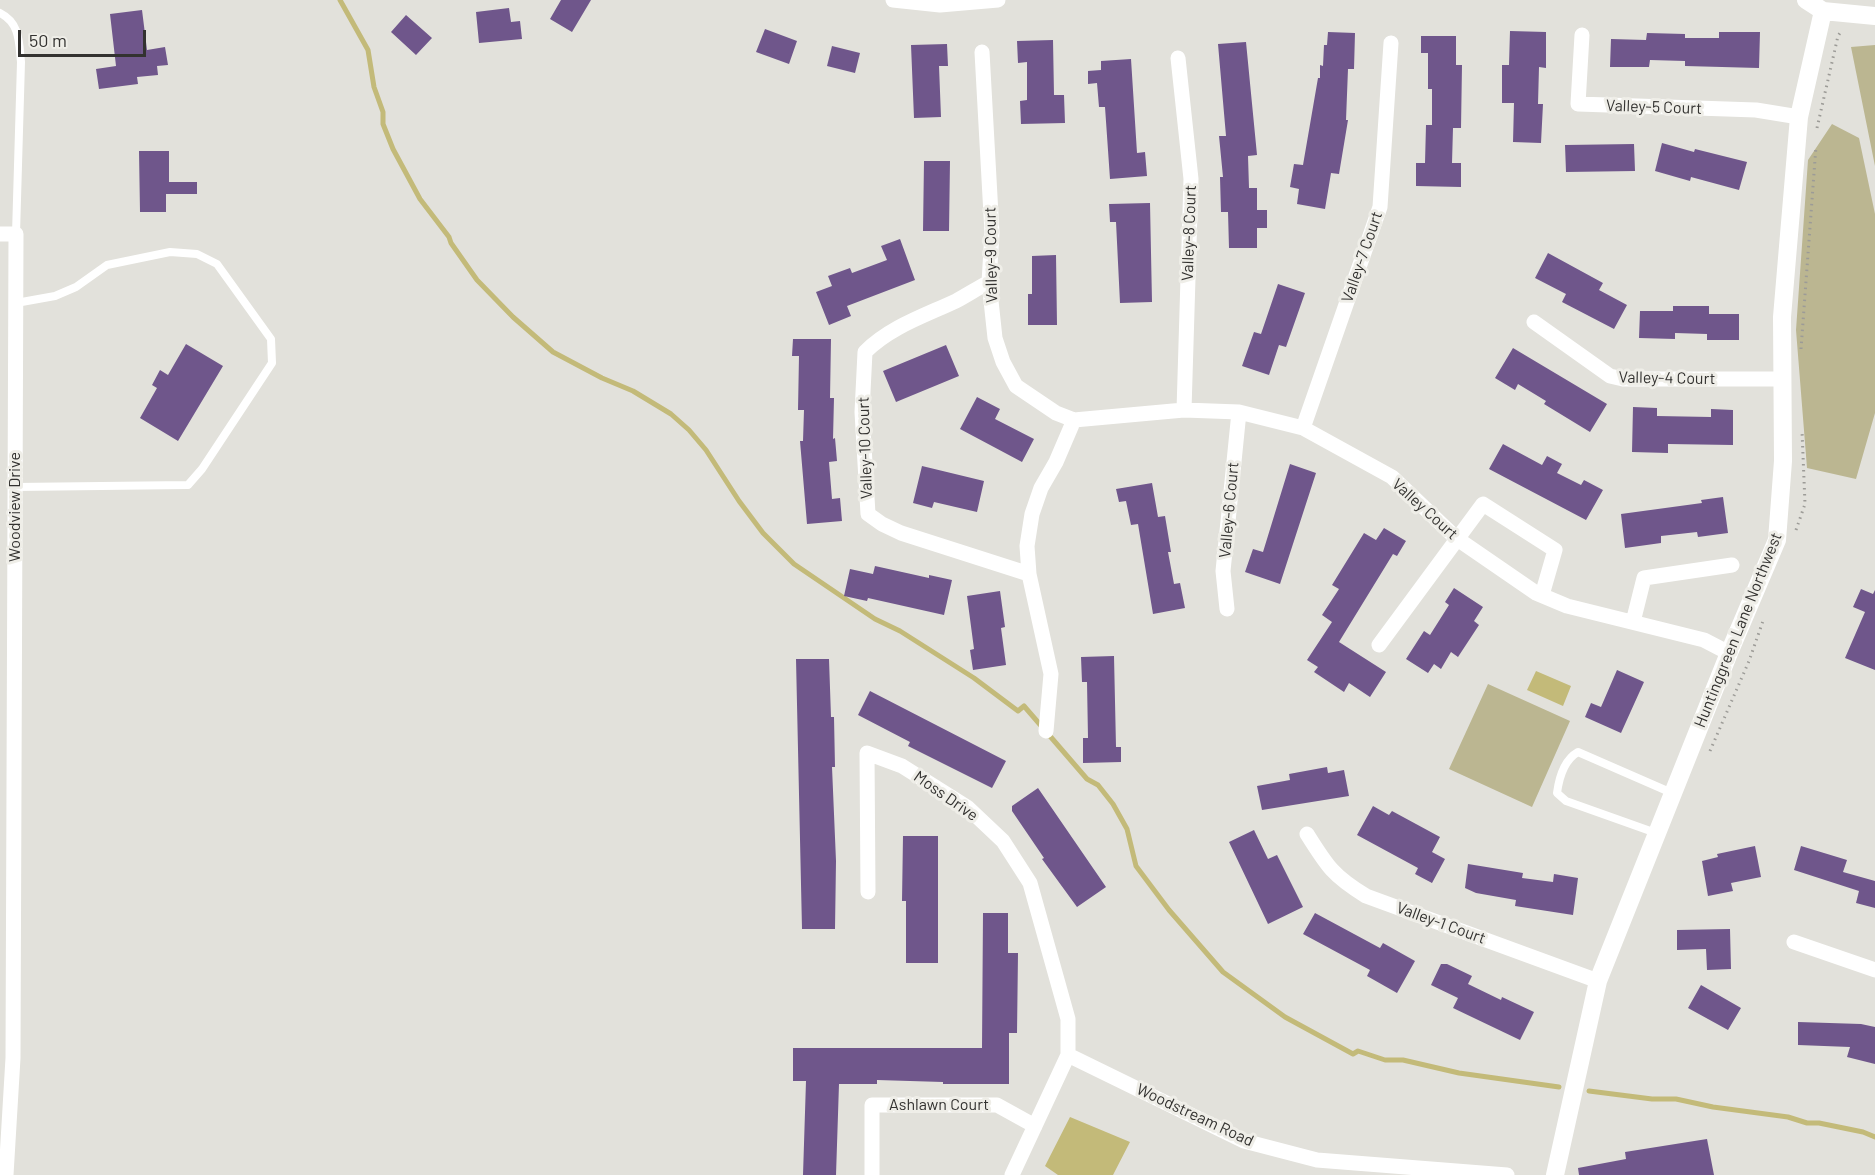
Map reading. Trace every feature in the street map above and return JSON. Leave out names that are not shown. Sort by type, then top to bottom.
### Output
[{"type":"street","points":[[893,0],[940,5],[998,0]]},
{"type":"street","points":[[1806,0],[1823,11],[1875,16]]},
{"type":"street","name":"Huntinggreen Lane Northwest","points":[[1555,1175],[1598,981],[1729,653],[1777,540],[1783,461],[1782,317],[1799,117],[1823,11]]},
{"type":"street","name":"Valley-5 Court","points":[[1582,35],[1578,104],[1756,110],[1799,117]]},
{"type":"street","name":"Valley-7 Court","points":[[1303,428],[1380,207],[1391,44]]},
{"type":"street","name":"Valley-9 Court","points":[[982,52],[992,233],[989,282],[995,338],[1003,362],[1016,386],[1056,413],[1074,420]]},
{"type":"street","name":"Valley-8 Court","points":[[1178,58],[1191,179],[1184,410]]},
{"type":"street","points":[[0,234],[16,234]]},
{"type":"street","name":"Woodview Drive","points":[[6,1175],[13,1058],[16,234]]},
{"type":"street","name":"Valley-10 Court","points":[[989,282],[958,300],[879,338],[865,352],[862,412],[868,514],[901,533],[1029,574]]},
{"type":"street","name":"Valley-4 Court","points":[[1534,322],[1616,378],[1782,379]]},
{"type":"street","name":"Valley Court","points":[[1074,420],[1184,410],[1239,412],[1303,428],[1392,477],[1456,538],[1542,595],[1567,606],[1704,640],[1729,653]]},
{"type":"street","name":"Valley-6 Court","points":[[1227,609],[1223,571],[1239,412]]},
{"type":"street","points":[[1047,731],[1051,675],[1029,574],[1028,546],[1032,514],[1041,488],[1056,462],[1074,420]]},
{"type":"street","points":[[1379,645],[1483,504],[1556,550],[1542,595]]},
{"type":"street","points":[[1633,622],[1644,578],[1732,565]]},
{"type":"street","name":"Moss Drive","points":[[868,892],[867,753],[902,766],[967,807],[1003,841],[1030,883],[1068,1018],[1068,1055]]},
{"type":"street","name":"Valley-1 Court","points":[[1307,834],[1327,867],[1344,883],[1366,896],[1598,981]]},
{"type":"street","points":[[1794,942],[1875,970]]},
{"type":"street","points":[[1012,1175],[1068,1055]]},
{"type":"street","name":"Woodstream Road","points":[[1068,1055],[1244,1141],[1317,1160],[1507,1175]]},
{"type":"street","name":"Ashlawn Court","points":[[872,1175],[872,1105],[997,1105],[1035,1126]]},
{"type":"lane","points":[[0,13],[9,17],[19,34],[21,62],[16,234]]},
{"type":"lane","points":[[15,303],[55,297],[76,287],[108,265],[170,252],[197,254],[217,264],[271,339],[272,363],[202,469],[188,485],[15,487]]},
{"type":"lane","points":[[1657,834],[1566,801],[1557,793],[1558,783],[1569,757],[1578,752],[1673,794]]},
{"type":"shaded area","points":[[1875,45],[1875,166],[1851,47]]},
{"type":"shaded area","points":[[1832,124],[1859,138],[1875,214],[1875,413],[1856,479],[1807,468],[1796,330],[1808,160]]},
{"type":"shaded area","points":[[1536,671],[1571,686],[1563,706],[1527,690]]},
{"type":"shaded area","points":[[1488,684],[1570,721],[1532,807],[1449,769]]},
{"type":"shaded area","points":[[1070,1117],[1130,1142],[1113,1175],[1058,1175],[1045,1166]]},
{"type":"building","points":[[561,0],[591,0],[572,32],[550,19]]},
{"type":"building","points":[[509,8],[511,22],[520,21],[522,39],[479,43],[476,12]]},
{"type":"building","points":[[142,10],[147,50],[165,47],[168,65],[157,66],[158,75],[137,77],[138,84],[99,89],[96,69],[116,66],[110,14]]},
{"type":"building","points":[[406,15],[432,38],[416,55],[391,32]]},
{"type":"building","points":[[765,29],[797,41],[789,64],[756,52]]},
{"type":"building","points":[[1510,31],[1546,32],[1546,68],[1539,67],[1538,104],[1543,104],[1541,143],[1513,142],[1514,103],[1502,103],[1502,65],[1509,65]]},
{"type":"building","points":[[1328,32],[1355,33],[1354,69],[1348,69],[1346,120],[1348,120],[1339,174],[1331,173],[1325,209],[1297,204],[1299,189],[1290,187],[1294,164],[1303,165]]},
{"type":"building","points":[[1719,32],[1760,32],[1759,68],[1685,66],[1685,61],[1650,60],[1649,67],[1610,67],[1611,39],[1646,40],[1647,33],[1685,34],[1685,38],[1719,38]]},
{"type":"building","points":[[1421,36],[1456,36],[1456,65],[1462,65],[1461,128],[1453,128],[1452,163],[1461,163],[1461,187],[1416,186],[1416,163],[1425,163],[1426,125],[1432,125],[1432,89],[1428,89],[1428,53],[1421,53]]},
{"type":"building","points":[[1053,40],[1054,95],[1064,95],[1065,123],[1021,124],[1020,101],[1027,100],[1027,62],[1018,63],[1017,41]]},
{"type":"building","points":[[1246,42],[1257,155],[1248,156],[1249,188],[1257,188],[1257,210],[1267,210],[1267,228],[1257,228],[1257,248],[1229,248],[1228,212],[1221,212],[1220,177],[1223,177],[1219,136],[1226,136],[1218,44]]},
{"type":"building","points":[[947,44],[948,66],[939,66],[941,117],[914,118],[911,45]]},
{"type":"building","points":[[832,46],[860,53],[855,73],[827,66]]},
{"type":"building","points":[[1131,59],[1137,153],[1145,152],[1147,176],[1110,179],[1105,107],[1099,107],[1097,83],[1088,84],[1088,71],[1101,70],[1101,61]]},
{"type":"building","points":[[1662,143],[1694,152],[1695,149],[1747,162],[1739,190],[1691,177],[1690,181],[1655,171]]},
{"type":"building","points":[[1634,144],[1635,171],[1566,172],[1565,145]]},
{"type":"building","points":[[139,151],[169,151],[169,182],[197,182],[197,194],[166,194],[166,212],[140,212]]},
{"type":"building","points":[[924,161],[950,161],[949,231],[923,231]]},
{"type":"building","points":[[1150,203],[1152,302],[1120,303],[1116,222],[1110,222],[1109,204]]},
{"type":"building","points":[[900,239],[915,280],[847,306],[851,316],[829,325],[816,292],[832,286],[828,276],[850,268],[852,273],[887,260],[881,246]]},
{"type":"building","points":[[1548,253],[1603,283],[1599,290],[1627,305],[1614,329],[1562,302],[1566,294],[1535,278]]},
{"type":"building","points":[[1056,255],[1057,325],[1028,325],[1028,294],[1032,294],[1032,256]]},
{"type":"building","points":[[1278,284],[1305,293],[1286,347],[1279,345],[1269,375],[1242,366],[1254,332],[1261,334]]},
{"type":"building","points":[[1673,306],[1709,306],[1709,314],[1739,314],[1739,340],[1707,340],[1707,334],[1675,333],[1675,339],[1639,338],[1640,311],[1673,311]]},
{"type":"building","points":[[793,339],[831,339],[830,398],[834,398],[833,439],[835,438],[837,461],[829,462],[832,499],[840,498],[842,521],[807,524],[800,441],[803,441],[804,410],[798,410],[799,356],[792,356]]},
{"type":"building","points":[[186,344],[223,366],[178,441],[140,418],[157,388],[152,385],[160,370],[168,375]]},
{"type":"building","points":[[946,345],[959,376],[896,402],[883,371]]},
{"type":"building","points":[[1513,348],[1607,404],[1590,432],[1544,404],[1546,401],[1518,384],[1515,390],[1495,378]]},
{"type":"building","points":[[977,397],[1000,409],[995,419],[1034,439],[1022,462],[960,429]]},
{"type":"building","points":[[1633,407],[1657,408],[1657,416],[1711,417],[1711,409],[1733,410],[1733,445],[1668,444],[1668,453],[1632,452]]},
{"type":"building","points":[[1503,444],[1542,465],[1547,456],[1562,464],[1557,473],[1581,485],[1584,480],[1603,490],[1586,520],[1489,469]]},
{"type":"building","points":[[1290,464],[1316,473],[1280,584],[1245,572],[1253,549],[1263,552]]},
{"type":"building","points":[[922,466],[984,481],[977,512],[934,502],[932,508],[913,503]]},
{"type":"building","points":[[1152,483],[1158,517],[1165,516],[1174,584],[1180,583],[1185,608],[1153,614],[1138,524],[1131,525],[1126,501],[1119,502],[1116,489]]},
{"type":"building","points":[[1723,497],[1728,533],[1698,537],[1697,532],[1661,536],[1661,543],[1625,548],[1621,514],[1702,503],[1701,500]]},
{"type":"building","points":[[1384,528],[1406,541],[1397,556],[1393,554],[1339,642],[1386,672],[1370,697],[1349,683],[1344,692],[1314,672],[1318,667],[1307,660],[1332,622],[1322,615],[1339,589],[1332,585],[1364,533],[1376,540]]},
{"type":"building","points":[[875,566],[929,578],[929,575],[952,580],[944,615],[868,598],[867,601],[844,596],[850,569],[873,574]]},
{"type":"building","points":[[1454,588],[1483,607],[1474,621],[1479,625],[1458,657],[1451,652],[1441,669],[1434,664],[1428,673],[1406,659],[1424,631],[1430,635],[1449,605],[1445,602]]},
{"type":"building","points":[[1861,589],[1873,594],[1875,590],[1875,670],[1845,658],[1865,612],[1853,607]]},
{"type":"building","points":[[1000,591],[1005,627],[1001,628],[1006,665],[973,670],[970,650],[974,649],[967,596]]},
{"type":"building","points":[[1114,656],[1116,747],[1121,747],[1121,762],[1083,763],[1083,738],[1088,738],[1087,682],[1082,682],[1081,657]]},
{"type":"building","points":[[796,659],[829,659],[831,717],[834,717],[835,767],[832,767],[836,861],[835,929],[802,929]]},
{"type":"building","points":[[1617,670],[1644,682],[1621,733],[1585,717],[1591,703],[1601,707]]},
{"type":"building","points":[[870,691],[1006,761],[992,788],[908,746],[910,742],[858,715]]},
{"type":"building","points":[[1327,767],[1328,773],[1344,770],[1349,796],[1262,810],[1257,786],[1290,780],[1289,774]]},
{"type":"building","points":[[1038,788],[1106,887],[1077,907],[1042,859],[1044,858],[1012,811],[1012,806]]},
{"type":"building","points":[[1373,806],[1389,815],[1392,811],[1440,837],[1432,852],[1445,859],[1432,883],[1415,874],[1418,868],[1357,835]]},
{"type":"building","points":[[1254,830],[1268,859],[1277,855],[1303,907],[1268,924],[1229,842]]},
{"type":"building","points":[[903,836],[938,836],[938,963],[906,963],[906,901],[902,901]]},
{"type":"building","points":[[1755,846],[1761,877],[1731,883],[1733,891],[1708,896],[1702,861],[1718,857],[1717,854]]},
{"type":"building","points":[[1801,846],[1847,860],[1843,872],[1875,881],[1875,908],[1856,903],[1859,891],[1794,870]]},
{"type":"building","points":[[1468,864],[1523,873],[1522,878],[1553,882],[1554,874],[1578,878],[1573,915],[1515,906],[1516,900],[1476,893],[1465,888]]},
{"type":"building","points":[[983,913],[1008,913],[1008,953],[1018,953],[1017,1033],[1009,1033],[1009,1084],[943,1084],[943,1082],[877,1080],[877,1084],[839,1084],[836,1175],[803,1175],[806,1081],[793,1081],[793,1048],[982,1048]]},
{"type":"building","points":[[1315,913],[1380,948],[1383,943],[1415,961],[1397,993],[1367,976],[1370,970],[1303,934]]},
{"type":"building","points":[[1730,929],[1731,969],[1707,970],[1706,949],[1677,950],[1677,930]]},
{"type":"building","points":[[1441,964],[1447,964],[1472,976],[1468,984],[1501,1000],[1502,997],[1534,1012],[1520,1040],[1453,1008],[1458,998],[1431,985]]},
{"type":"building","points":[[1701,985],[1741,1008],[1728,1030],[1688,1008]]},
{"type":"building","points":[[1798,1022],[1861,1024],[1875,1027],[1875,1064],[1847,1057],[1850,1047],[1798,1045]]},
{"type":"building","points":[[1707,1139],[1714,1175],[1579,1175],[1578,1168],[1626,1159],[1625,1152]]},
{"type":"waterway","points":[[340,0],[368,50],[374,87],[383,112],[383,124],[393,149],[420,199],[449,237],[477,280],[513,317],[553,352],[602,378],[633,391],[671,414],[689,430],[706,450],[763,533],[794,564],[875,619],[900,631],[974,678],[1018,711],[1024,706],[1087,779],[1098,785],[1113,804],[1127,829],[1136,866],[1169,910],[1223,972],[1285,1017],[1353,1054],[1358,1051],[1385,1060],[1403,1060],[1459,1073],[1559,1087]]},
{"type":"waterway","points":[[1589,1091],[1652,1099],[1676,1099],[1713,1107],[1788,1117],[1807,1123],[1819,1123],[1863,1132],[1875,1137]]}]
